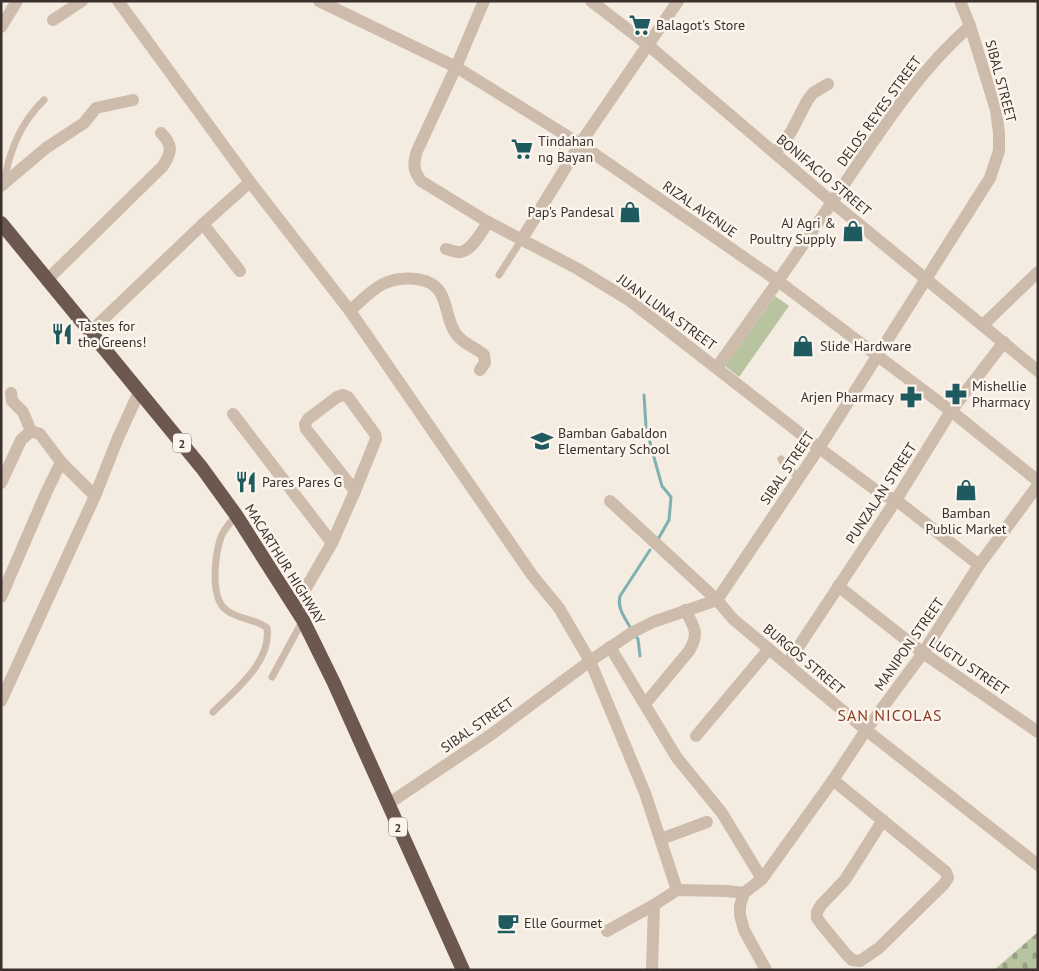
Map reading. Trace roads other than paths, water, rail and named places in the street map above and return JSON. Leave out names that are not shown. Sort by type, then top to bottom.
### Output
[{"type":"highway","name":"MACARTHUR HIGHWAY","points":[[1,223],[202,468],[236,514],[295,607],[334,683],[463,970]]},
{"type":"street","points":[[1,27],[17,1]]},
{"type":"street","points":[[53,20],[82,1]]},
{"type":"street","points":[[118,1],[250,182],[350,311],[532,575],[559,608],[590,661],[645,793],[677,890]]},
{"type":"street","name":"RIZAL AVENUE","points":[[319,1],[456,67],[580,144],[778,281],[879,355],[1038,481]]},
{"type":"street","name":"JUAN LUNA STREET","points":[[484,1],[413,163],[415,172],[421,181],[488,222],[578,269],[629,300],[819,448],[881,494],[896,500],[979,565]]},
{"type":"street","name":"BONIFACIO STREET","points":[[591,1],[648,45],[832,202],[1038,371]]},
{"type":"street","points":[[522,239],[580,144],[678,1]]},
{"type":"street","name":"SIBAL STREET","points":[[388,804],[489,736],[610,647],[653,622],[717,600],[819,448],[990,178],[998,151],[999,132],[996,110],[970,26],[960,1]]},
{"type":"street","name":"DELOS REYES STREET","points":[[717,368],[887,120],[946,47],[970,26]]},
{"type":"street","points":[[775,154],[791,132],[806,101],[813,93],[828,84]]},
{"type":"street","points":[[2,185],[46,148],[84,123],[96,108],[133,100]]},
{"type":"street","points":[[48,280],[163,166],[170,151],[169,143],[161,133]]},
{"type":"street","points":[[90,332],[203,224],[250,182]]},
{"type":"street","points":[[446,249],[463,252],[488,222]]},
{"type":"street","points":[[203,224],[240,271]]},
{"type":"street","points":[[983,325],[1038,272]]},
{"type":"street","points":[[350,311],[384,283],[402,279],[413,279],[433,285],[439,290],[450,324],[455,333],[460,339],[484,355],[485,362],[480,370]]},
{"type":"street","name":"PUNZALAN STREET","points":[[787,664],[896,500],[951,411],[1004,342]]},
{"type":"street","points":[[1,701],[95,496],[108,461],[139,392]]},
{"type":"street","points":[[11,393],[12,401],[23,412],[31,431],[40,434],[61,462],[95,496]]},
{"type":"street","points":[[295,607],[332,542],[355,491],[376,440],[375,434],[348,397],[343,395],[337,397],[308,419],[305,424],[306,429],[355,491]]},
{"type":"street","points":[[233,414],[332,542]]},
{"type":"street","points":[[1,483],[21,440],[31,431]]},
{"type":"street","points":[[1,597],[61,462]]},
{"type":"street","name":"MANIPON STREET","points":[[744,893],[762,879],[833,780],[866,730],[923,653],[979,565],[1038,485]]},
{"type":"street","name":"BURGOS STREET","points":[[610,501],[717,600],[733,619],[866,730],[1038,866]]},
{"type":"street","name":"LUGTU STREET","points":[[838,586],[923,653],[1038,732]]},
{"type":"street","points":[[644,704],[694,644],[695,628],[685,610]]},
{"type":"street","points":[[610,647],[681,763],[722,814],[762,879]]},
{"type":"street","points":[[696,736],[769,649]]},
{"type":"street","points":[[833,780],[883,820],[946,872],[948,878],[879,948],[860,961],[852,960],[822,925],[817,918],[817,912],[821,905],[845,880],[883,820]]},
{"type":"street","points":[[661,839],[707,822]]},
{"type":"street","points":[[607,931],[677,890],[744,893],[740,906],[740,915],[744,930],[766,970]]},
{"type":"street","points":[[652,970],[654,905]]},
{"type":"lane","points":[[2,185],[8,160],[18,134],[44,100]]},
{"type":"lane","points":[[498,274],[522,239]]},
{"type":"lane","points":[[781,459],[786,468],[799,476]]},
{"type":"lane","points":[[213,712],[247,678],[263,653],[268,636],[267,628],[260,623],[242,618],[224,608],[216,590],[216,565],[221,537],[236,514]]},
{"type":"lane","points":[[272,677],[303,620]]},
{"type":"waterway","points":[[644,395],[646,427],[662,486],[671,497],[669,520],[657,541]]},
{"type":"waterway","points":[[630,627],[620,608],[620,596],[650,550]]},
{"type":"waterway","points":[[635,635],[638,639],[640,656]]},
{"type":"place","name":"Balagot's Store","points":[[640,25]]},
{"type":"place","name":"Tindahan ng Bayan","points":[[522,149]]},
{"type":"place","name":"Pap's Pandesal","points":[[630,212]]},
{"type":"place","name":"AJ Agri & Poultry Supply","points":[[853,231]]},
{"type":"place","name":"Tastes for the Greens!","points":[[62,334]]},
{"type":"place","name":"Slide Hardware","points":[[803,346]]},
{"type":"place","name":"Mishellie Pharmacy","points":[[956,394]]},
{"type":"place","name":"Arjen Pharmacy","points":[[911,397]]},
{"type":"place","name":"Bamban Gabaldon Elementary School","points":[[542,441]]},
{"type":"place","name":"Pares Pares G","points":[[246,482]]},
{"type":"place","name":"Bamban Public Market","points":[[966,490]]},
{"type":"place","name":"Elle Gourmet","points":[[508,923]]},
{"type":"district","name":"SAN NICOLAS","points":[[890,715]]}]
